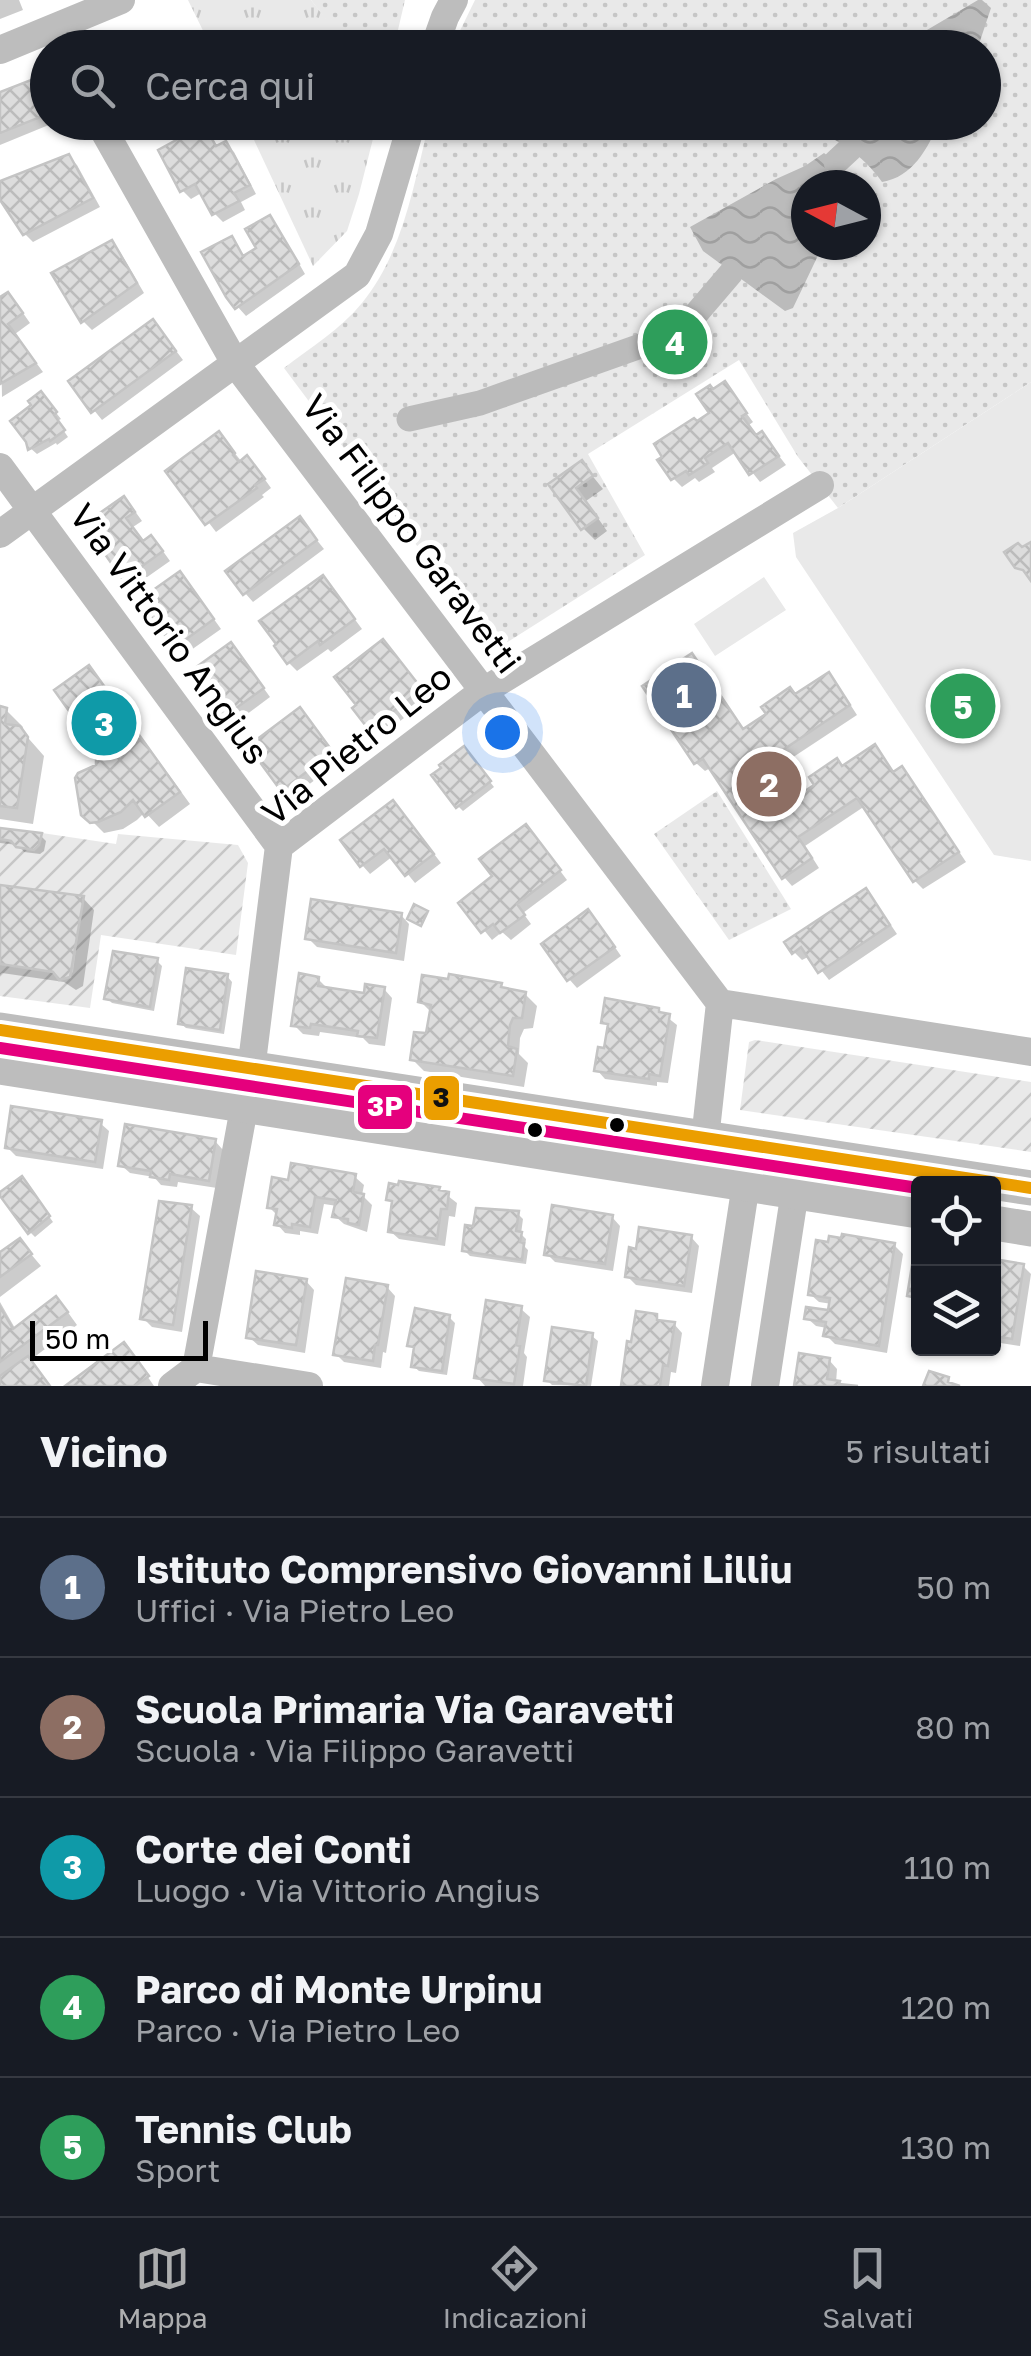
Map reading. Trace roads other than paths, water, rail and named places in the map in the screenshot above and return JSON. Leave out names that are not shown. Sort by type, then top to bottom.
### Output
[{"type":"street","points":[[69,30],[121,0]]},
{"type":"street","points":[[440,30],[454,0]]},
{"type":"street","points":[[0,50],[30,44]]},
{"type":"street","name":"Via Filippo Garavetti","points":[[109,140],[235,363],[720,1003]]},
{"type":"street","points":[[0,534],[358,275],[379,234],[407,140]]},
{"type":"street","name":"Via Vittorio Angius","points":[[0,468],[279,846]]},
{"type":"street","name":"Via Pietro Leo","points":[[196,1368],[252,1070],[279,846],[482,692],[820,485]]},
{"type":"street","points":[[705,1139],[720,1003],[1031,1052]]},
{"type":"street","points":[[0,1030],[1031,1188]]},
{"type":"street","points":[[0,1067],[911,1210]]},
{"type":"street","points":[[715,1386],[749,1164],[774,1149]]},
{"type":"street","points":[[765,1386],[794,1191],[793,1160],[774,1149]]},
{"type":"street","points":[[1001,1224],[1031,1229]]},
{"type":"street","points":[[172,1386],[196,1368],[309,1386]]},
{"type":"water","points":[[978,0],[991,8],[984,30],[927,30]]},
{"type":"water","points":[[835,140],[930,140],[910,168],[882,182],[881,170],[872,170]]},
{"type":"water","points":[[824,153],[843,170],[796,170]]},
{"type":"water","points":[[791,172],[791,260],[816,260],[793,308],[785,311],[703,251],[690,227]]},
{"type":"waterway","points":[[836,162],[850,149]]},
{"type":"waterway","points":[[409,419],[480,403],[652,342],[696,314],[731,273]]},
{"type":"place","name":"Parco di Monte Urpinu","points":[[675,342]]},
{"type":"place","name":"Istituto Comprensivo Giovanni Lilliu","points":[[684,695]]},
{"type":"place","name":"Tennis Club","points":[[963,706]]},
{"type":"place","name":"Corte dei Conti","points":[[104,723]]},
{"type":"place","name":"Scuola Primaria Via Garavetti","points":[[769,784]]}]
